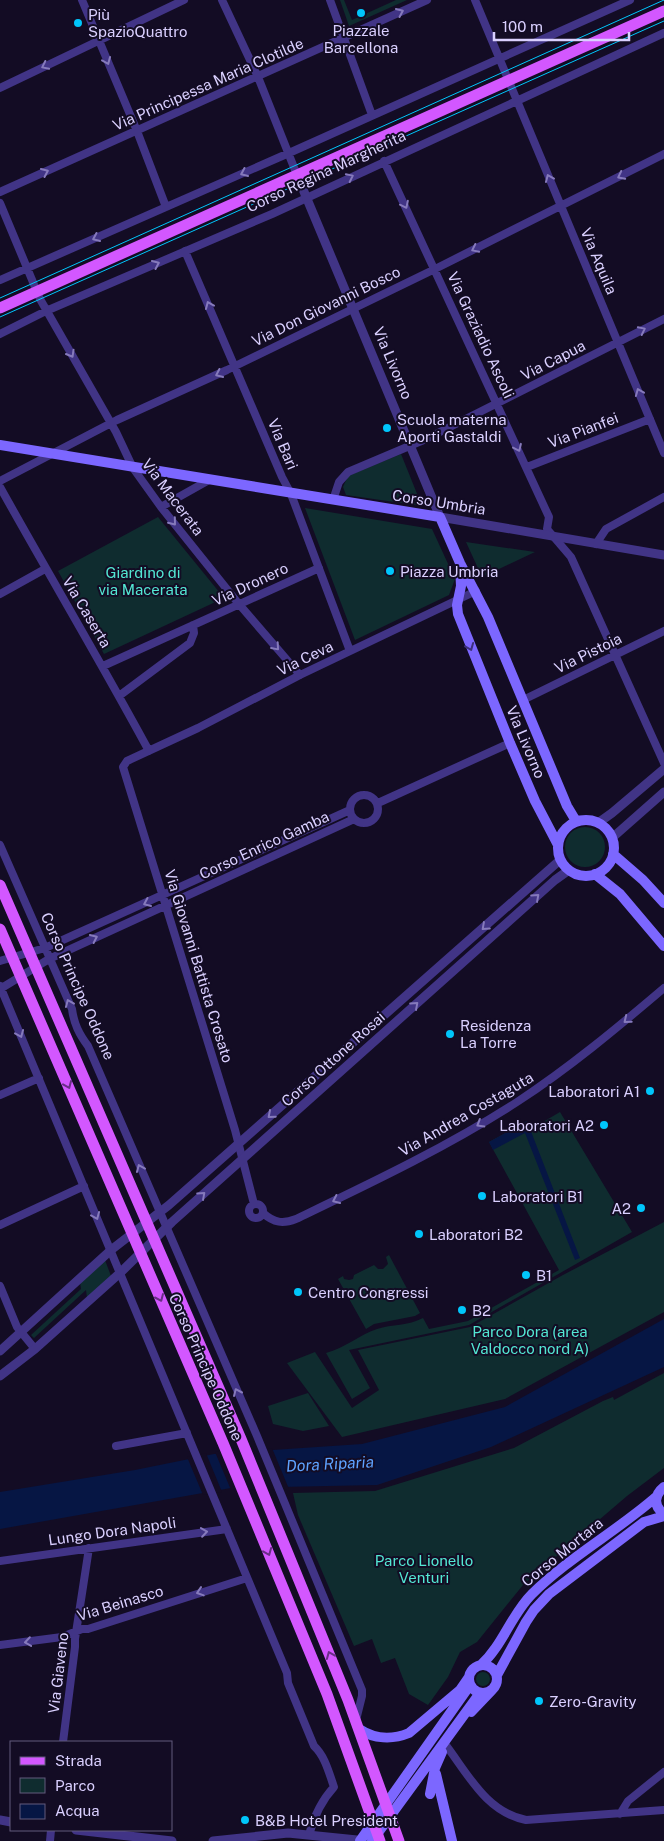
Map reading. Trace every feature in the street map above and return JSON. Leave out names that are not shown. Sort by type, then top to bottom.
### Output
[{"type":"main road","name":"Corso Regina Margherita","points":[[0,308],[664,11]]},
{"type":"main road","name":"Corso Umbria","points":[[0,445],[440,517]]},
{"type":"main road","name":"Via Livorno","points":[[440,517],[460,563],[488,617],[567,806],[576,821]]},
{"type":"main road","name":"Via Livorno","points":[[460,563],[461,578],[457,611],[462,627],[535,801],[558,844]]},
{"type":"main road","points":[[589,820],[598,822],[607,829],[612,838],[613,854],[607,866],[595,874],[582,876],[569,870],[560,860],[558,844],[564,830],[576,821],[589,820]]},
{"type":"main road","points":[[613,854],[643,880],[664,903]]},
{"type":"main road","points":[[595,874],[620,894],[664,946]]},
{"type":"main road","name":"Corso Principe Oddone","points":[[0,885],[241,1439],[357,1725],[399,1841]]},
{"type":"main road","name":"Corso Principe Oddone","points":[[0,929],[223,1443],[327,1694],[373,1822],[370,1840]]},
{"type":"main road","name":"Corso Mortara","points":[[481,1665],[489,1658],[514,1616],[532,1594],[586,1550],[644,1508],[664,1486]]},
{"type":"main road","points":[[656,1497],[656,1505],[664,1515]]},
{"type":"main road","name":"Corso Mortara","points":[[497,1675],[526,1622],[549,1594],[644,1522],[664,1515]]},
{"type":"main road","points":[[370,1840],[373,1822],[469,1681],[474,1668],[481,1665],[491,1667],[497,1675],[497,1682],[445,1744],[435,1770],[430,1794]]},
{"type":"main road","points":[[357,1725],[370,1735],[388,1739],[399,1737],[408,1733],[469,1681]]},
{"type":"main road","points":[[469,1681],[474,1690],[480,1693],[492,1690]]},
{"type":"main road","points":[[370,1840],[390,1816],[480,1693]]},
{"type":"main road","points":[[435,1770],[452,1841]]},
{"type":"street","points":[[82,0],[137,131],[166,207]]},
{"type":"street","points":[[0,88],[184,0]]},
{"type":"street","points":[[222,0],[258,77],[297,175]]},
{"type":"street","points":[[330,0],[372,115]]},
{"type":"street","name":"Via Principessa Maria Clotilde","points":[[0,192],[427,0]]},
{"type":"street","name":"Via Aquila","points":[[475,0],[664,453]]},
{"type":"street","name":"Corso Regina Margherita","points":[[0,280],[630,0]]},
{"type":"street","name":"Corso Regina Margherita","points":[[0,334],[46,311],[306,198],[664,33]]},
{"type":"street","name":"Via Don Giovanni Bosco","points":[[0,481],[111,423],[235,366],[435,269],[664,154]]},
{"type":"street","name":"Via Graziadio Ascoli","points":[[384,161],[527,467],[549,517],[547,529],[571,557],[664,762]]},
{"type":"street","name":"Via Livorno","points":[[297,175],[440,517]]},
{"type":"street","name":"Via Macerata","points":[[0,203],[46,311],[111,423],[133,468],[161,507],[238,603],[300,675]]},
{"type":"street","name":"Via Bari","points":[[185,251],[291,494],[350,651]]},
{"type":"street","name":"Via Capua","points":[[333,500],[339,482],[348,472],[411,446],[664,319]]},
{"type":"street","name":"Via Pianfei","points":[[527,467],[650,419]]},
{"type":"street","points":[[161,507],[209,480]]},
{"type":"street","name":"Via Caserta","points":[[0,487],[45,569],[103,666],[149,751]]},
{"type":"street","points":[[596,544],[606,529],[664,497]]},
{"type":"street","name":"Corso Umbria","points":[[440,517],[664,555]]},
{"type":"street","name":"Via Dronero","points":[[103,666],[194,626],[238,603],[319,568]]},
{"type":"street","points":[[0,594],[45,569]]},
{"type":"street","name":"Via Ceva","points":[[149,751],[300,675],[476,591]]},
{"type":"street","points":[[119,696],[190,643],[194,633],[194,626]]},
{"type":"street","name":"Via Pistoia","points":[[523,700],[664,631]]},
{"type":"street","points":[[378,803],[510,743]]},
{"type":"street","name":"Via Giovanni Battista Crosato","points":[[149,751],[127,761],[123,767],[239,1143],[254,1204]]},
{"type":"street","points":[[598,822],[612,813],[664,769]]},
{"type":"street","points":[[612,838],[664,792]]},
{"type":"street","points":[[364,795],[372,797],[378,803],[378,812],[372,821],[366,823],[354,819],[350,810],[353,800],[364,795]]},
{"type":"street","name":"Corso Enrico Gamba","points":[[0,961],[45,948],[350,810]]},
{"type":"street","name":"Corso Enrico Gamba","points":[[0,988],[49,959],[354,819]]},
{"type":"street","name":"Corso Principe Oddone","points":[[0,845],[72,1009],[74,1022],[88,1046],[257,1436],[362,1690],[357,1725]]},
{"type":"street","name":"Corso Ottone Rosai","points":[[0,1351],[110,1250],[159,1212],[239,1143],[560,860]]},
{"type":"street","name":"Corso Ottone Rosai","points":[[0,1376],[35,1349],[242,1159],[569,870]]},
{"type":"street","points":[[0,988],[287,1673],[288,1682],[314,1746],[320,1752],[334,1787],[317,1812],[309,1835]]},
{"type":"street","name":"Via Andrea Costaguta","points":[[263,1213],[278,1222],[296,1219],[403,1167],[458,1137],[553,1078],[599,1043],[664,988]]},
{"type":"street","points":[[0,1096],[39,1078]]},
{"type":"street","points":[[0,1225],[84,1186]]},
{"type":"street","points":[[254,1204],[259,1204],[262,1207],[263,1213],[258,1218],[252,1216],[249,1210],[254,1204]]},
{"type":"street","points":[[0,1286],[20,1332],[35,1349]]},
{"type":"street","points":[[116,1446],[187,1433]]},
{"type":"street","name":"Lungo Dora Napoli","points":[[0,1561],[227,1529]]},
{"type":"street","name":"Via Giaveno","points":[[63,1741],[89,1548]]},
{"type":"street","name":"Via Beinasco","points":[[0,1645],[62,1637],[247,1578]]},
{"type":"street","points":[[445,1744],[489,1802],[514,1817],[526,1820],[664,1810]]},
{"type":"street","points":[[620,1814],[628,1801],[664,1772]]},
{"type":"street","points":[[85,1831],[172,1841]]},
{"type":"street","points":[[214,1841],[288,1833],[370,1840]]},
{"type":"green space","points":[[340,0],[344,0],[352,20],[396,0],[407,0],[349,26]]},
{"type":"green space","points":[[401,454],[422,506],[346,495],[343,487],[348,476]]},
{"type":"green space","name":"Piazza Umbria","points":[[305,508],[432,529],[455,579],[449,595],[355,640]]},
{"type":"green space","name":"Giardino di via Macerata","points":[[158,517],[224,598],[104,654],[58,571]]},
{"type":"green space","points":[[466,542],[535,552],[482,577]]},
{"type":"green space","points":[[581,827],[589,827],[596,830],[602,836],[605,847],[602,858],[596,864],[589,867],[581,867],[574,864],[568,858],[565,851],[565,843],[568,836],[574,830]]},
{"type":"green space","points":[[560,1112],[632,1232],[469,1325],[349,1350],[370,1388],[352,1399],[326,1353],[377,1329],[423,1318],[429,1329],[468,1321],[559,1270],[489,1142],[527,1121],[531,1129]]},
{"type":"green space","name":"Parco Dora (area Valdocco nord A)","points":[[664,1222],[664,1312],[505,1399],[342,1437],[287,1363],[315,1352],[352,1408],[379,1390],[358,1350],[470,1327]]},
{"type":"green space","points":[[389,1255],[420,1313],[415,1316],[374,1324],[366,1329],[338,1279],[343,1276],[344,1279],[353,1279],[354,1275],[374,1265],[378,1269],[383,1269],[388,1264],[386,1257]]},
{"type":"green space","points":[[105,1260],[111,1276],[87,1298],[86,1290],[34,1338],[31,1335],[81,1289],[80,1282]]},
{"type":"green space","name":"Parco Lionello Venturi","points":[[664,1373],[664,1468],[627,1496],[523,1585],[477,1642],[460,1652],[448,1677],[428,1705],[409,1694],[395,1658],[381,1663],[372,1639],[354,1646],[298,1515],[293,1493],[375,1491],[514,1448],[603,1401],[613,1397],[614,1400]]},
{"type":"green space","points":[[308,1393],[329,1426],[303,1431],[273,1424],[268,1406]]},
{"type":"green space","points":[[483,1672],[488,1674],[490,1679],[488,1684],[483,1686],[478,1684],[476,1679],[478,1674]]},
{"type":"water","points":[[527,1121],[580,1258],[575,1260],[525,1133],[493,1150],[489,1142]]},
{"type":"water","name":"Dora Riparia","points":[[664,1319],[664,1367],[491,1447],[377,1485],[231,1488],[0,1529],[0,1492],[135,1470],[214,1454],[362,1444],[505,1407]]},
{"type":"pier","points":[[272,1448],[289,1489],[231,1490],[215,1452]]},
{"type":"pier","points":[[206,1453],[222,1492],[203,1495],[187,1457]]},
{"type":"tram line","points":[[0,298],[664,0]]},
{"type":"tram line","points":[[0,317],[664,21]]},
{"type":"place","name":"Piazzale Barcellona","points":[[361,13]]},
{"type":"place","name":"Più SpazioQuattro","points":[[78,23]]},
{"type":"place","name":"Scuola materna Aporti Gastaldi","points":[[387,428]]},
{"type":"place","name":"Piazza Umbria","points":[[390,571]]},
{"type":"place","name":"Residenza La Torre","points":[[450,1034]]},
{"type":"place","name":"Laboratori A1","points":[[650,1091]]},
{"type":"place","name":"Laboratori A2","points":[[604,1125]]},
{"type":"place","name":"Laboratori B1","points":[[482,1196]]},
{"type":"place","name":"A2","points":[[641,1208]]},
{"type":"place","name":"Laboratori B2","points":[[419,1234]]},
{"type":"place","name":"B1","points":[[526,1275]]},
{"type":"place","name":"Centro Congressi","points":[[298,1292]]},
{"type":"place","name":"B2","points":[[462,1310]]},
{"type":"place","name":"Zero-Gravity","points":[[539,1701]]},
{"type":"place","name":"B&B Hotel President","points":[[245,1820]]}]
